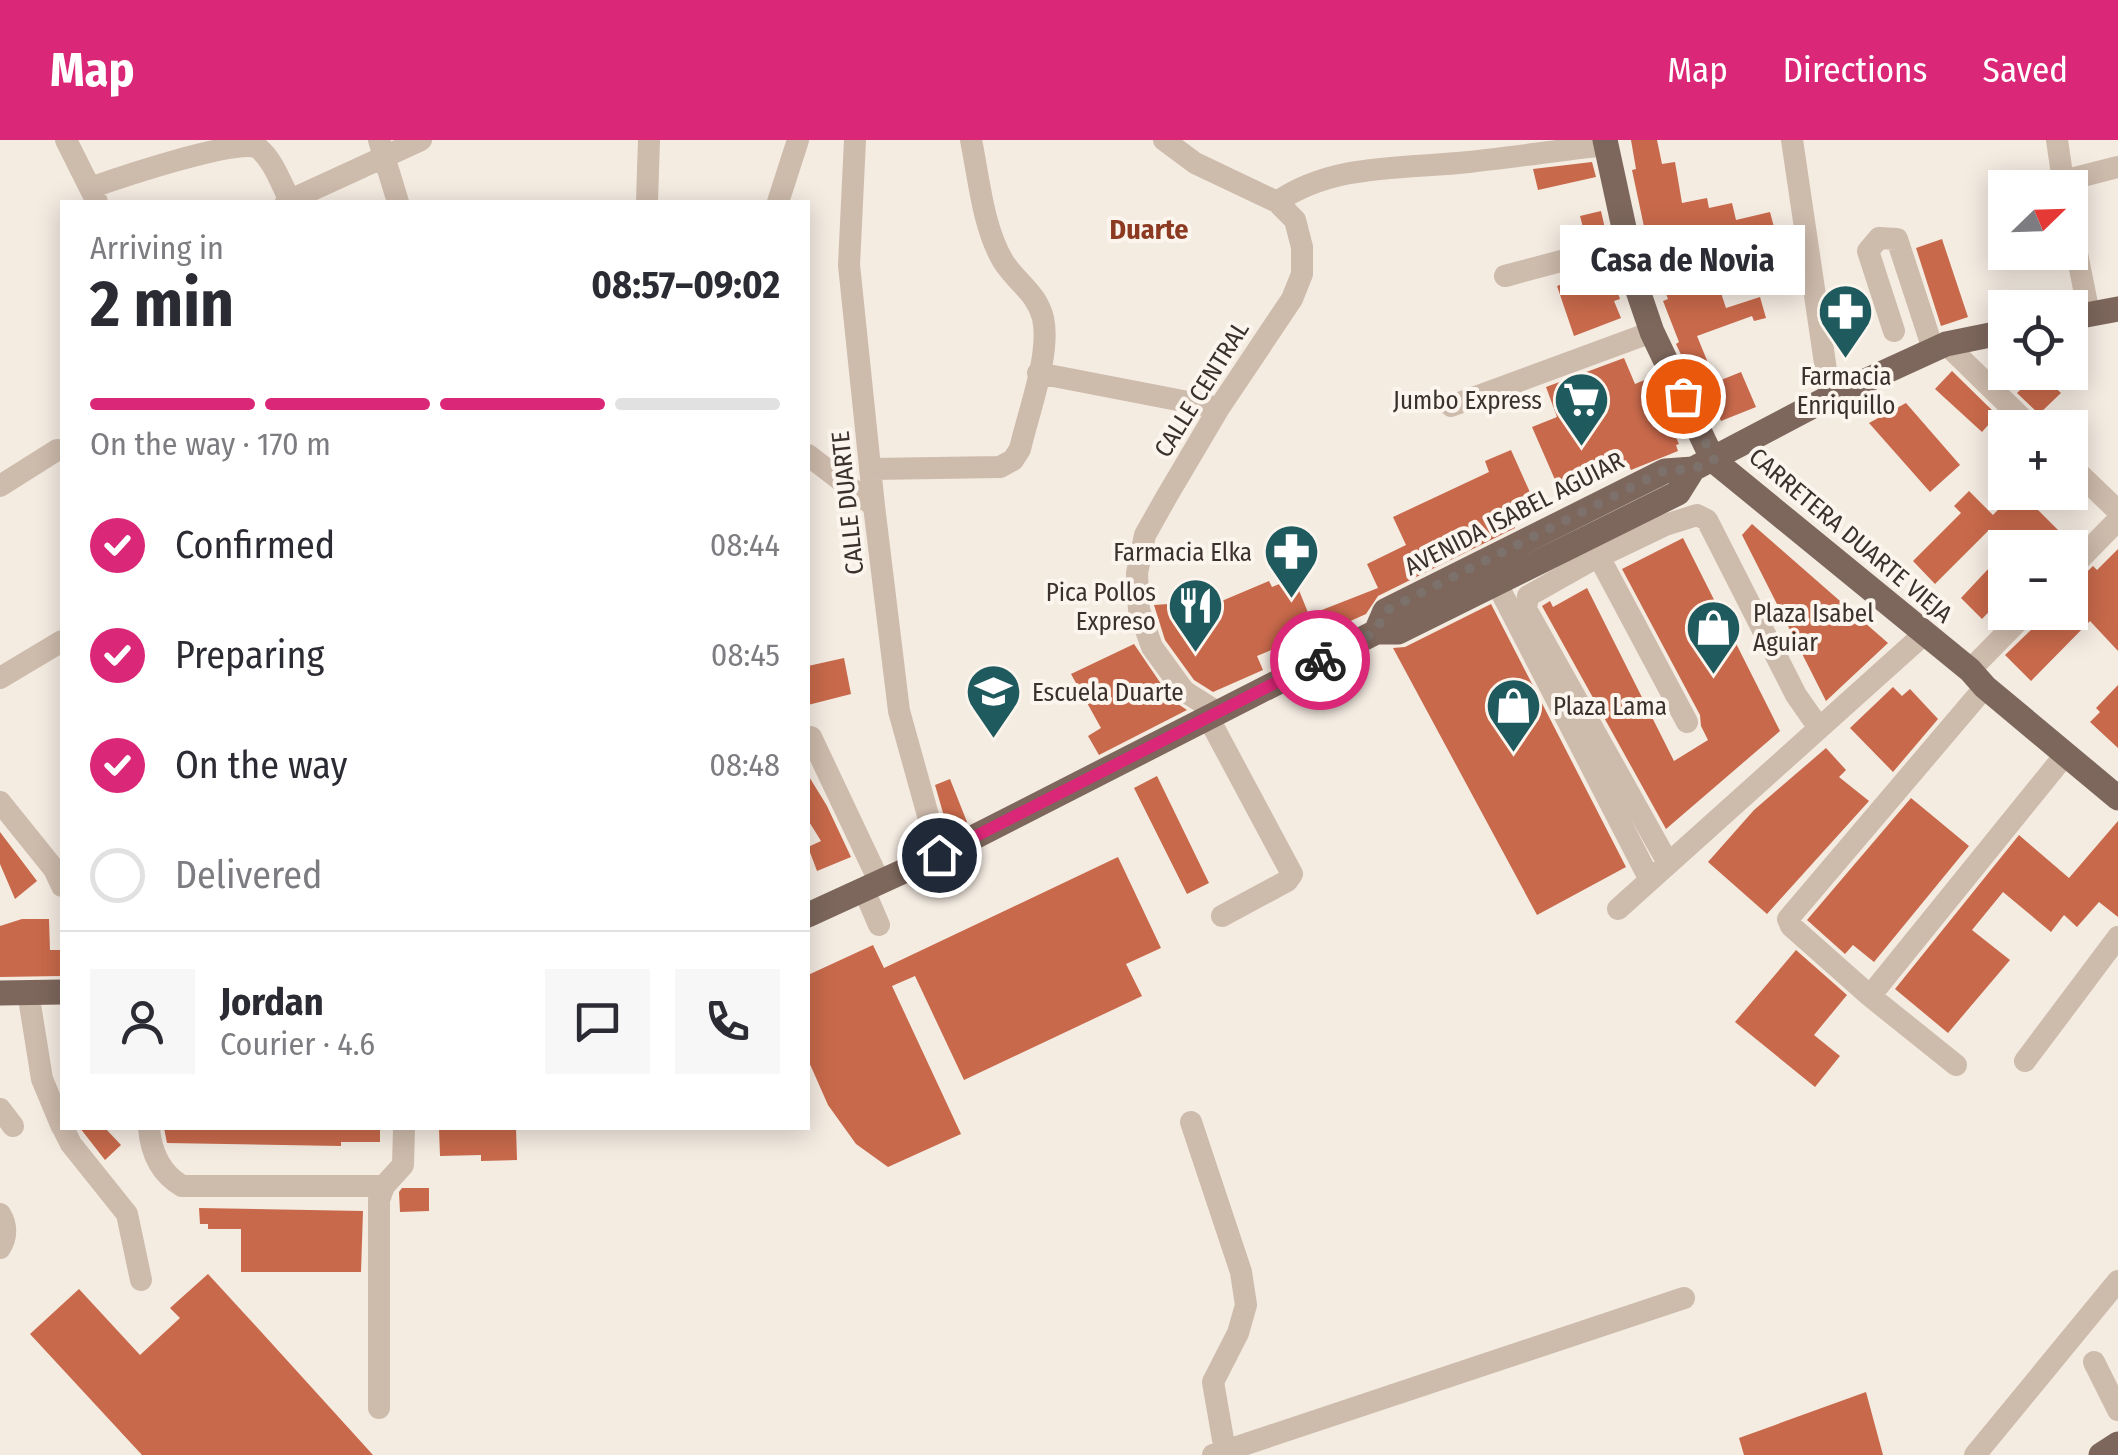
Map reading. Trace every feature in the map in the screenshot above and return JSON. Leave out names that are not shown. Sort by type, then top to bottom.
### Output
[{"type":"main road","name":"CARRETERA DUARTE VIEJA","points":[[1605,143],[1626,244],[1652,332],[1703,464],[1977,678],[2065,754],[2112,784]]},
{"type":"main road","points":[[2088,315],[2118,309]]},
{"type":"main road","name":"AVENIDA ISABEL AGUIAR","points":[[1492,573],[1664,471],[1703,464],[1830,397],[1939,347],[1988,336]]},
{"type":"main road","name":"AVENIDA ISABEL AGUIAR","points":[[810,914],[939,855],[1376,632],[1385,611],[1492,573],[1590,553],[1678,493],[1703,464]]},
{"type":"main road","points":[[0,993],[60,992]]},
{"type":"main road","points":[[2100,1455],[2118,1444]]},
{"type":"street","points":[[66,140],[94,195],[189,146],[240,141],[254,145],[268,158],[287,200]]},
{"type":"street","points":[[291,200],[382,148],[421,140]]},
{"type":"street","points":[[647,200],[648,140]]},
{"type":"street","points":[[779,200],[798,140]]},
{"type":"street","name":"CALLE DUARTE","points":[[855,140],[848,264],[874,506],[899,711],[939,855]]},
{"type":"street","points":[[872,469],[988,468],[1007,464],[1020,449],[1038,373],[1045,333],[1043,318],[1037,302],[1004,264],[996,246],[972,140]]},
{"type":"street","points":[[1164,140],[1195,163],[1277,202],[1298,188],[1348,172],[1605,143]]},
{"type":"street","points":[[1792,140],[1830,397]]},
{"type":"street","points":[[2057,140],[2061,170]]},
{"type":"street","points":[[382,148],[397,200]]},
{"type":"street","points":[[2088,176],[2118,167]]},
{"type":"street","name":"CALLE CENTRAL","points":[[1213,715],[1184,692],[1152,647],[1139,610],[1137,573],[1145,536],[1219,408],[1292,299],[1302,274],[1302,247],[1295,220],[1277,202]]},
{"type":"street","points":[[1894,331],[1868,251],[1879,238],[1888,236],[1896,239],[1939,347],[2011,410]]},
{"type":"street","points":[[1505,276],[1626,244]]},
{"type":"street","points":[[1451,406],[1652,332]]},
{"type":"street","points":[[1038,373],[1219,408]]},
{"type":"street","points":[[0,486],[57,450]]},
{"type":"street","points":[[810,458],[874,506]]},
{"type":"street","points":[[2088,482],[2118,511]]},
{"type":"street","points":[[1668,863],[1526,609],[1528,596],[1590,553],[1697,515],[1707,520],[1796,695],[1819,728]]},
{"type":"street","points":[[2088,551],[2118,520]]},
{"type":"street","points":[[1590,553],[1688,722]]},
{"type":"street","points":[[1492,573],[1650,880]]},
{"type":"street","points":[[1956,1065],[1870,996],[1791,926],[1788,919],[2013,630]]},
{"type":"street","points":[[1618,908],[1923,635]]},
{"type":"street","points":[[0,678],[60,641]]},
{"type":"street","points":[[1213,715],[1292,874],[1287,881],[1222,916]]},
{"type":"street","points":[[811,737],[872,886],[879,924]]},
{"type":"street","points":[[1870,996],[2065,754]]},
{"type":"street","points":[[0,802],[60,882]]},
{"type":"street","points":[[2025,1061],[2118,938]]},
{"type":"street","points":[[28,992],[42,1078],[60,1120]]},
{"type":"street","points":[[1190,1122],[1241,1272],[1246,1304],[1238,1332],[1214,1382],[1219,1453],[1684,1298]]},
{"type":"street","points":[[64,1130],[71,1144],[127,1214],[141,1280]]},
{"type":"street","points":[[149,1130],[155,1157],[169,1178],[182,1186],[384,1186]]},
{"type":"street","points":[[380,1408],[379,1200],[384,1186],[403,1165],[404,1130]]},
{"type":"street","points":[[0,1214],[5,1222],[5,1236],[0,1248]]},
{"type":"street","points":[[1975,1455],[2118,1280]]},
{"type":"street","points":[[2094,1362],[2118,1410]]},
{"type":"building","points":[[1631,140],[1657,140],[1662,164],[1675,162],[1682,203],[1707,198],[1709,208],[1732,203],[1736,220],[1770,212],[1774,227],[1672,246],[1690,291],[1717,281],[1726,308],[1760,297],[1766,318],[1754,321],[1752,316],[1697,336],[1713,375],[1695,384],[1676,344],[1679,342],[1663,301],[1668,299],[1650,255],[1632,170],[1636,169]]},
{"type":"building","points":[[1592,162],[1596,177],[1538,190],[1533,169]]},
{"type":"building","points":[[1601,211],[1606,233],[1586,239],[1580,216]]},
{"type":"building","points":[[1942,239],[1968,317],[1941,326],[1916,248]]},
{"type":"building","points":[[1608,264],[1620,299],[1614,301],[1621,318],[1574,336],[1557,286],[1565,283],[1563,276]]},
{"type":"building","points":[[1624,358],[1635,384],[1649,378],[1679,444],[1678,451],[1631,470],[1626,460],[1559,489],[1532,427],[1557,417],[1546,387]]},
{"type":"building","points":[[1952,371],[1992,410],[1988,410],[1988,425],[1982,432],[1935,389]]},
{"type":"building","points":[[1741,372],[1756,407],[1721,421],[1706,386]]},
{"type":"building","points":[[2017,393],[2061,393],[2043,410],[2035,410]]},
{"type":"building","points":[[1906,403],[1960,465],[1930,492],[1869,423]]},
{"type":"building","points":[[1511,450],[1537,508],[1511,520],[1515,528],[1378,596],[1366,614],[1346,623],[1348,628],[1299,650],[1295,640],[1257,656],[1263,670],[1213,692],[1194,680],[1165,640],[1154,605],[1224,600],[1269,581],[1272,587],[1294,578],[1309,615],[1378,588],[1367,564],[1406,545],[1393,517],[1489,472],[1485,461]]},
{"type":"building","points":[[1969,491],[1993,515],[1998,510],[2038,510],[2058,530],[1988,530],[1935,584],[1913,561],[1961,513],[1954,506]]},
{"type":"building","points":[[1752,524],[1888,643],[1826,701],[1742,535]]},
{"type":"building","name":"Plaza Isabel Aguiar","points":[[1683,538],[1780,731],[1666,829],[1542,606],[1550,601],[1553,607],[1587,588],[1674,761],[1708,740],[1700,715],[1622,569]]},
{"type":"building","points":[[2118,549],[2118,651],[2088,623],[2088,571],[2093,566],[2097,570]]},
{"type":"building","points":[[1988,569],[1988,613],[1982,619],[1961,598]]},
{"type":"building","name":"Plaza Lama","points":[[1491,604],[1626,867],[1537,915],[1393,648],[1405,647]]},
{"type":"building","points":[[2031,630],[2081,630],[2031,681],[2005,655]]},
{"type":"building","points":[[1134,644],[1172,700],[1187,710],[1099,755],[1088,736],[1101,728],[1071,674]]},
{"type":"building","points":[[844,658],[851,694],[810,704],[810,666]]},
{"type":"building","points":[[2118,685],[2118,748],[2090,722],[2100,712],[2096,708]]},
{"type":"building","points":[[1893,687],[1902,696],[1910,689],[1938,719],[1893,772],[1850,728]]},
{"type":"building","points":[[1826,748],[1846,770],[1839,777],[1869,801],[1767,914],[1708,862],[1754,810]]},
{"type":"building","points":[[1157,776],[1209,883],[1187,894],[1134,788]]},
{"type":"building","points":[[810,778],[851,857],[817,871],[810,846],[821,841],[810,823]]},
{"type":"building","points":[[950,779],[967,822],[948,830],[935,785]]},
{"type":"building","points":[[1911,798],[1969,846],[1874,962],[1853,945],[1845,954],[1807,920]]},
{"type":"building","points":[[2118,821],[2118,917],[2099,902],[2077,927],[2064,915],[2051,932],[2003,892],[1972,930],[2010,960],[1948,1033],[1895,989],[2019,835],[2069,878]]},
{"type":"building","points":[[0,832],[37,881],[15,899],[0,864]]},
{"type":"building","points":[[1118,857],[1161,948],[1126,964],[1142,996],[964,1080],[915,976],[892,986],[961,1134],[888,1167],[856,1144],[828,1105],[810,1064],[810,974],[873,945],[884,968]]},
{"type":"building","points":[[22,919],[49,919],[50,950],[60,950],[60,976],[0,977],[0,926]]},
{"type":"building","points":[[1796,950],[1847,995],[1814,1035],[1840,1056],[1815,1087],[1735,1022]]},
{"type":"building","points":[[82,1130],[107,1130],[121,1145],[105,1160]]},
{"type":"building","points":[[164,1130],[380,1130],[380,1142],[341,1142],[341,1146],[167,1143]]},
{"type":"building","points":[[439,1130],[516,1130],[517,1160],[481,1161],[481,1155],[440,1156]]},
{"type":"building","points":[[402,1188],[429,1188],[429,1211],[400,1212]]},
{"type":"building","points":[[199,1208],[363,1211],[361,1272],[241,1272],[241,1229],[208,1229],[208,1224],[200,1224]]},
{"type":"building","points":[[208,1274],[373,1455],[142,1455],[30,1334],[79,1289],[140,1355],[180,1318],[170,1308]]},
{"type":"building","points":[[1866,1392],[1883,1455],[1744,1455],[1739,1438]]},
{"type":"way so far","points":[[1320,660],[1376,632],[1385,611],[1664,471],[1693,469],[1714,460],[1683,396]]},
{"type":"place","name":"Farmacia Enriquillo","points":[[1846,361]]},
{"type":"place","name":"Casa de Novia","points":[[1683,396]]},
{"type":"place","name":"Jumbo Express","points":[[1581,449]]},
{"type":"place","name":"Farmacia Elka","points":[[1291,601]]},
{"type":"place","name":"Pica Pollos Expreso","points":[[1195,655]]},
{"type":"place","name":"Plaza Isabel Aguiar","points":[[1714,676]]},
{"type":"place","name":"Escuela Duarte","points":[[993,741]]},
{"type":"place","name":"Plaza Lama","points":[[1514,755]]},
{"type":"district","name":"Duarte","points":[[1149,229]]},
{"type":"route","points":[[939,855],[1320,660]]}]
